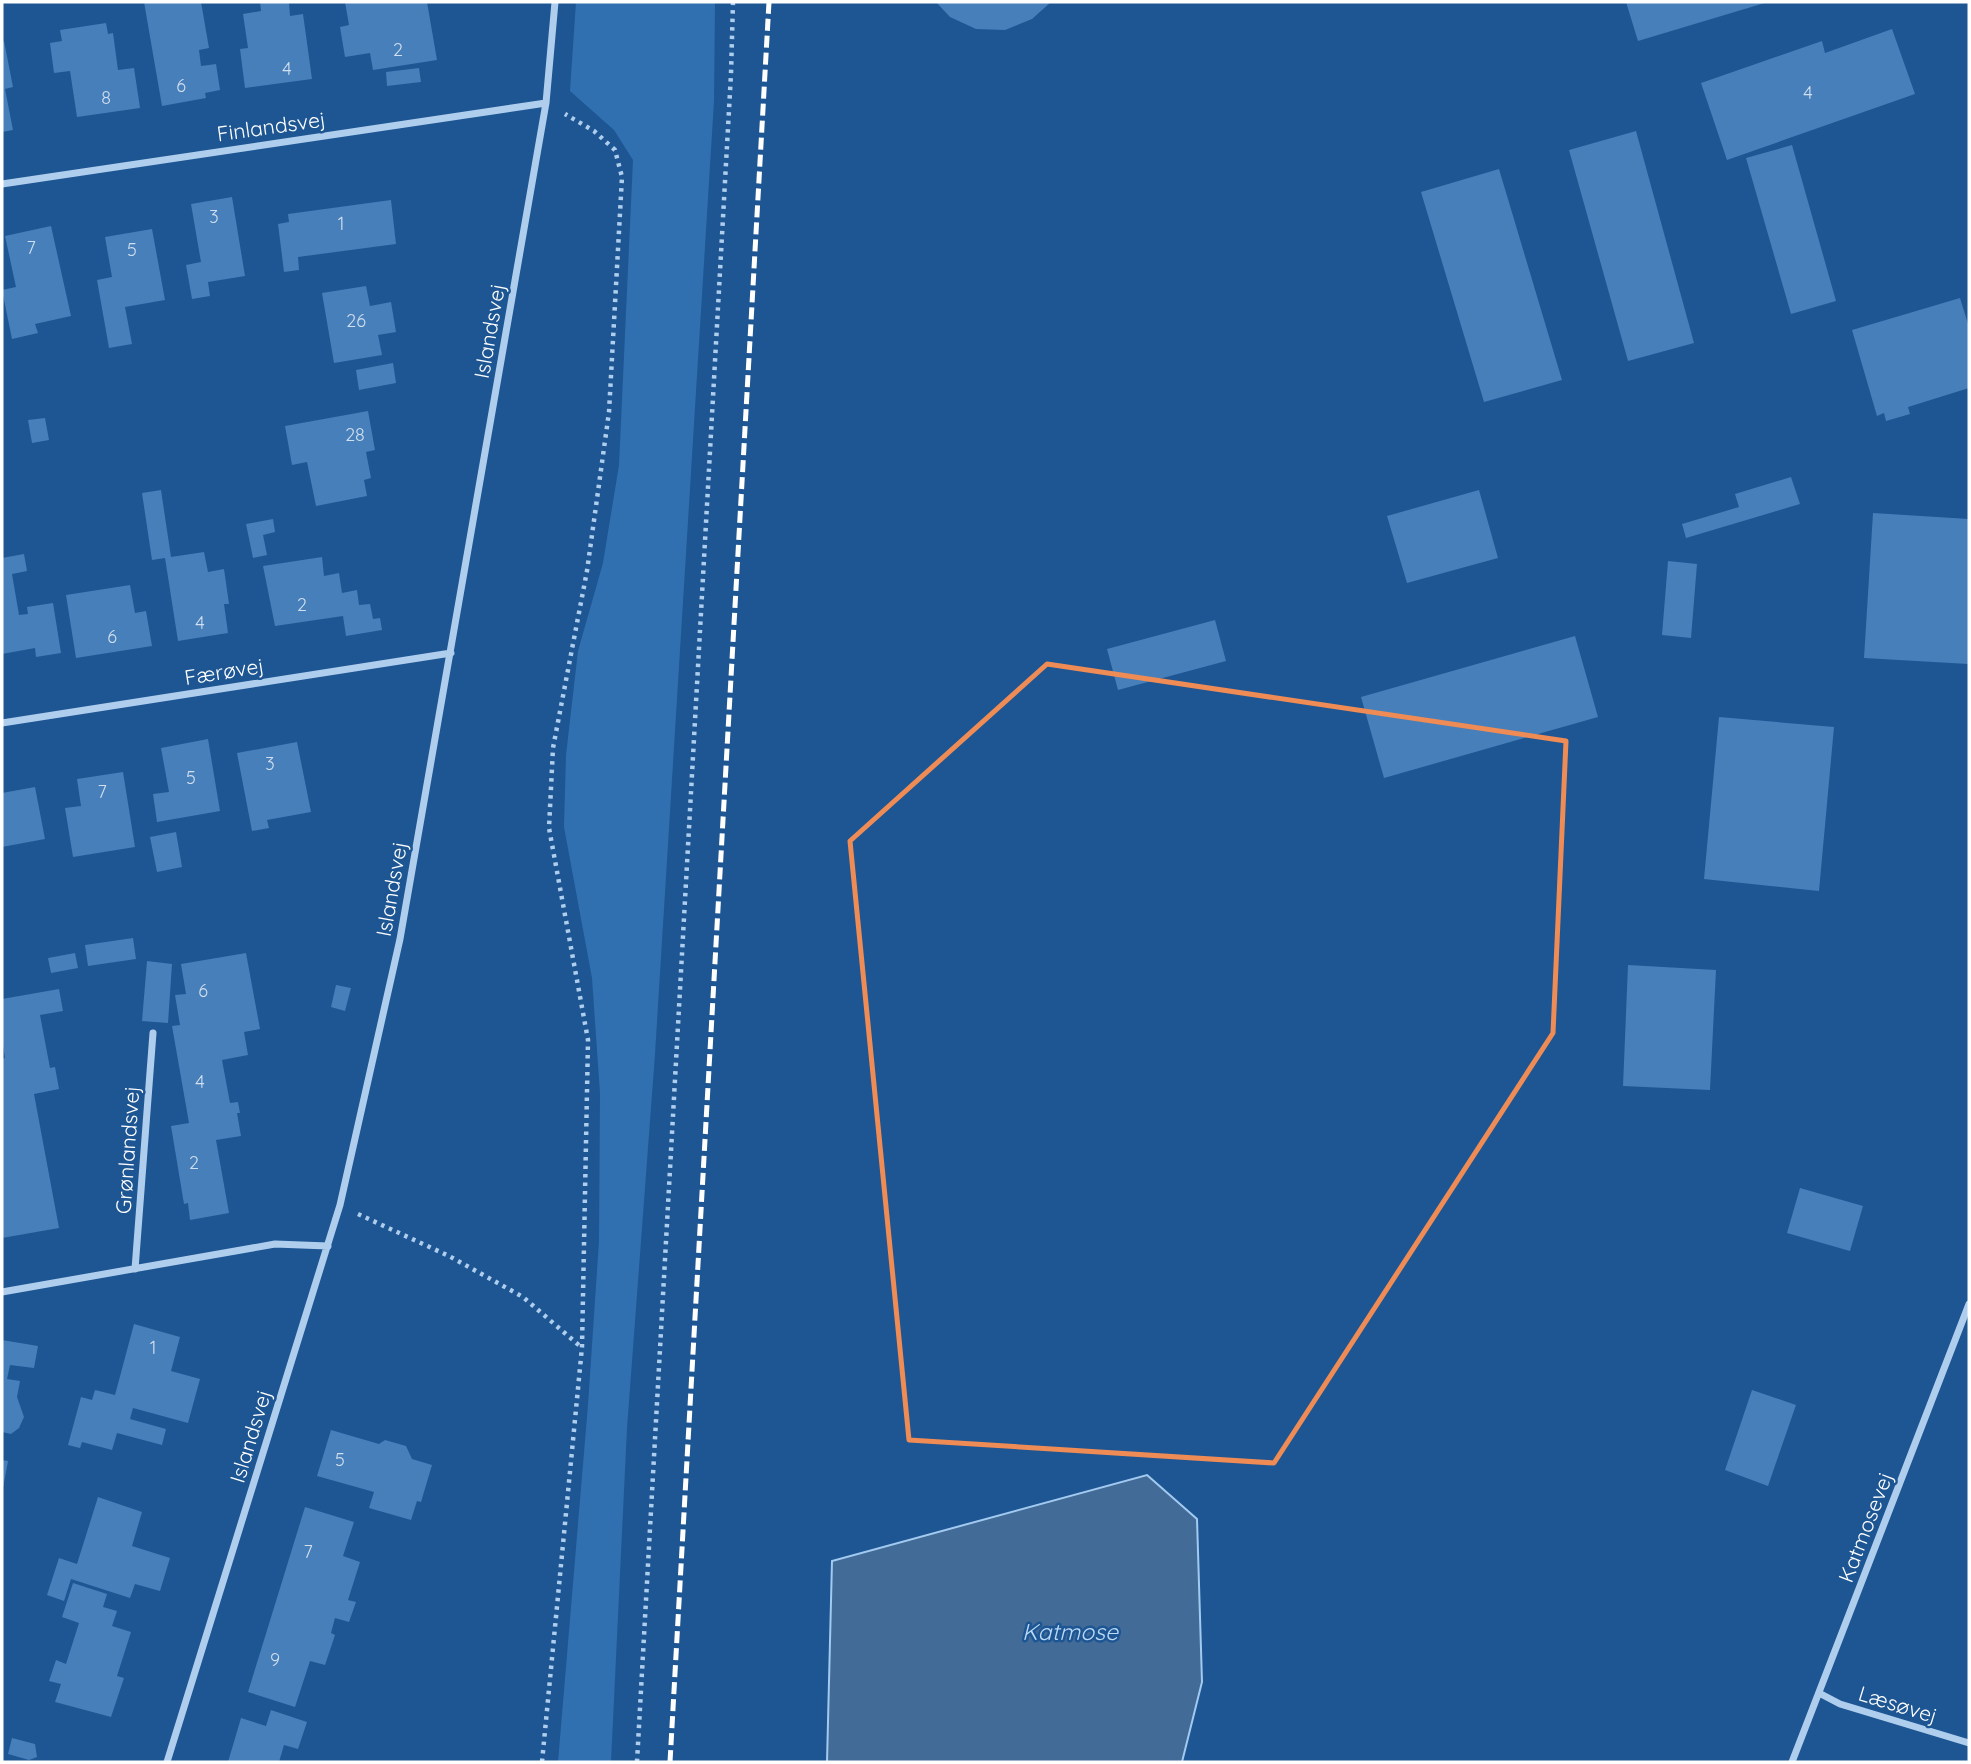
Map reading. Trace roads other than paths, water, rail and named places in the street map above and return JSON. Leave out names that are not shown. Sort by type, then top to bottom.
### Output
[{"type":"street","name":"Islandsvej","points":[[167,1762],[340,1205],[400,939],[546,103],[555,2]]},
{"type":"street","name":"Finlandsvej","points":[[2,184],[546,103]]},
{"type":"street","name":"Færøvej","points":[[2,723],[451,653]]},
{"type":"street","name":"Grønlandsvej","points":[[135,1269],[153,1033]]},
{"type":"street","points":[[2,1292],[275,1244],[328,1246]]},
{"type":"street","name":"Katmosevej","points":[[1792,1762],[1969,1304]]},
{"type":"street","name":"Læsøvej","points":[[1819,1693],[1839,1704],[1969,1743]]},
{"type":"water","name":"Katmose","points":[[1147,1475],[1197,1519],[1202,1682],[1182,1762],[827,1762],[832,1561]]},
{"type":"railway","points":[[670,1762],[769,2]]}]
